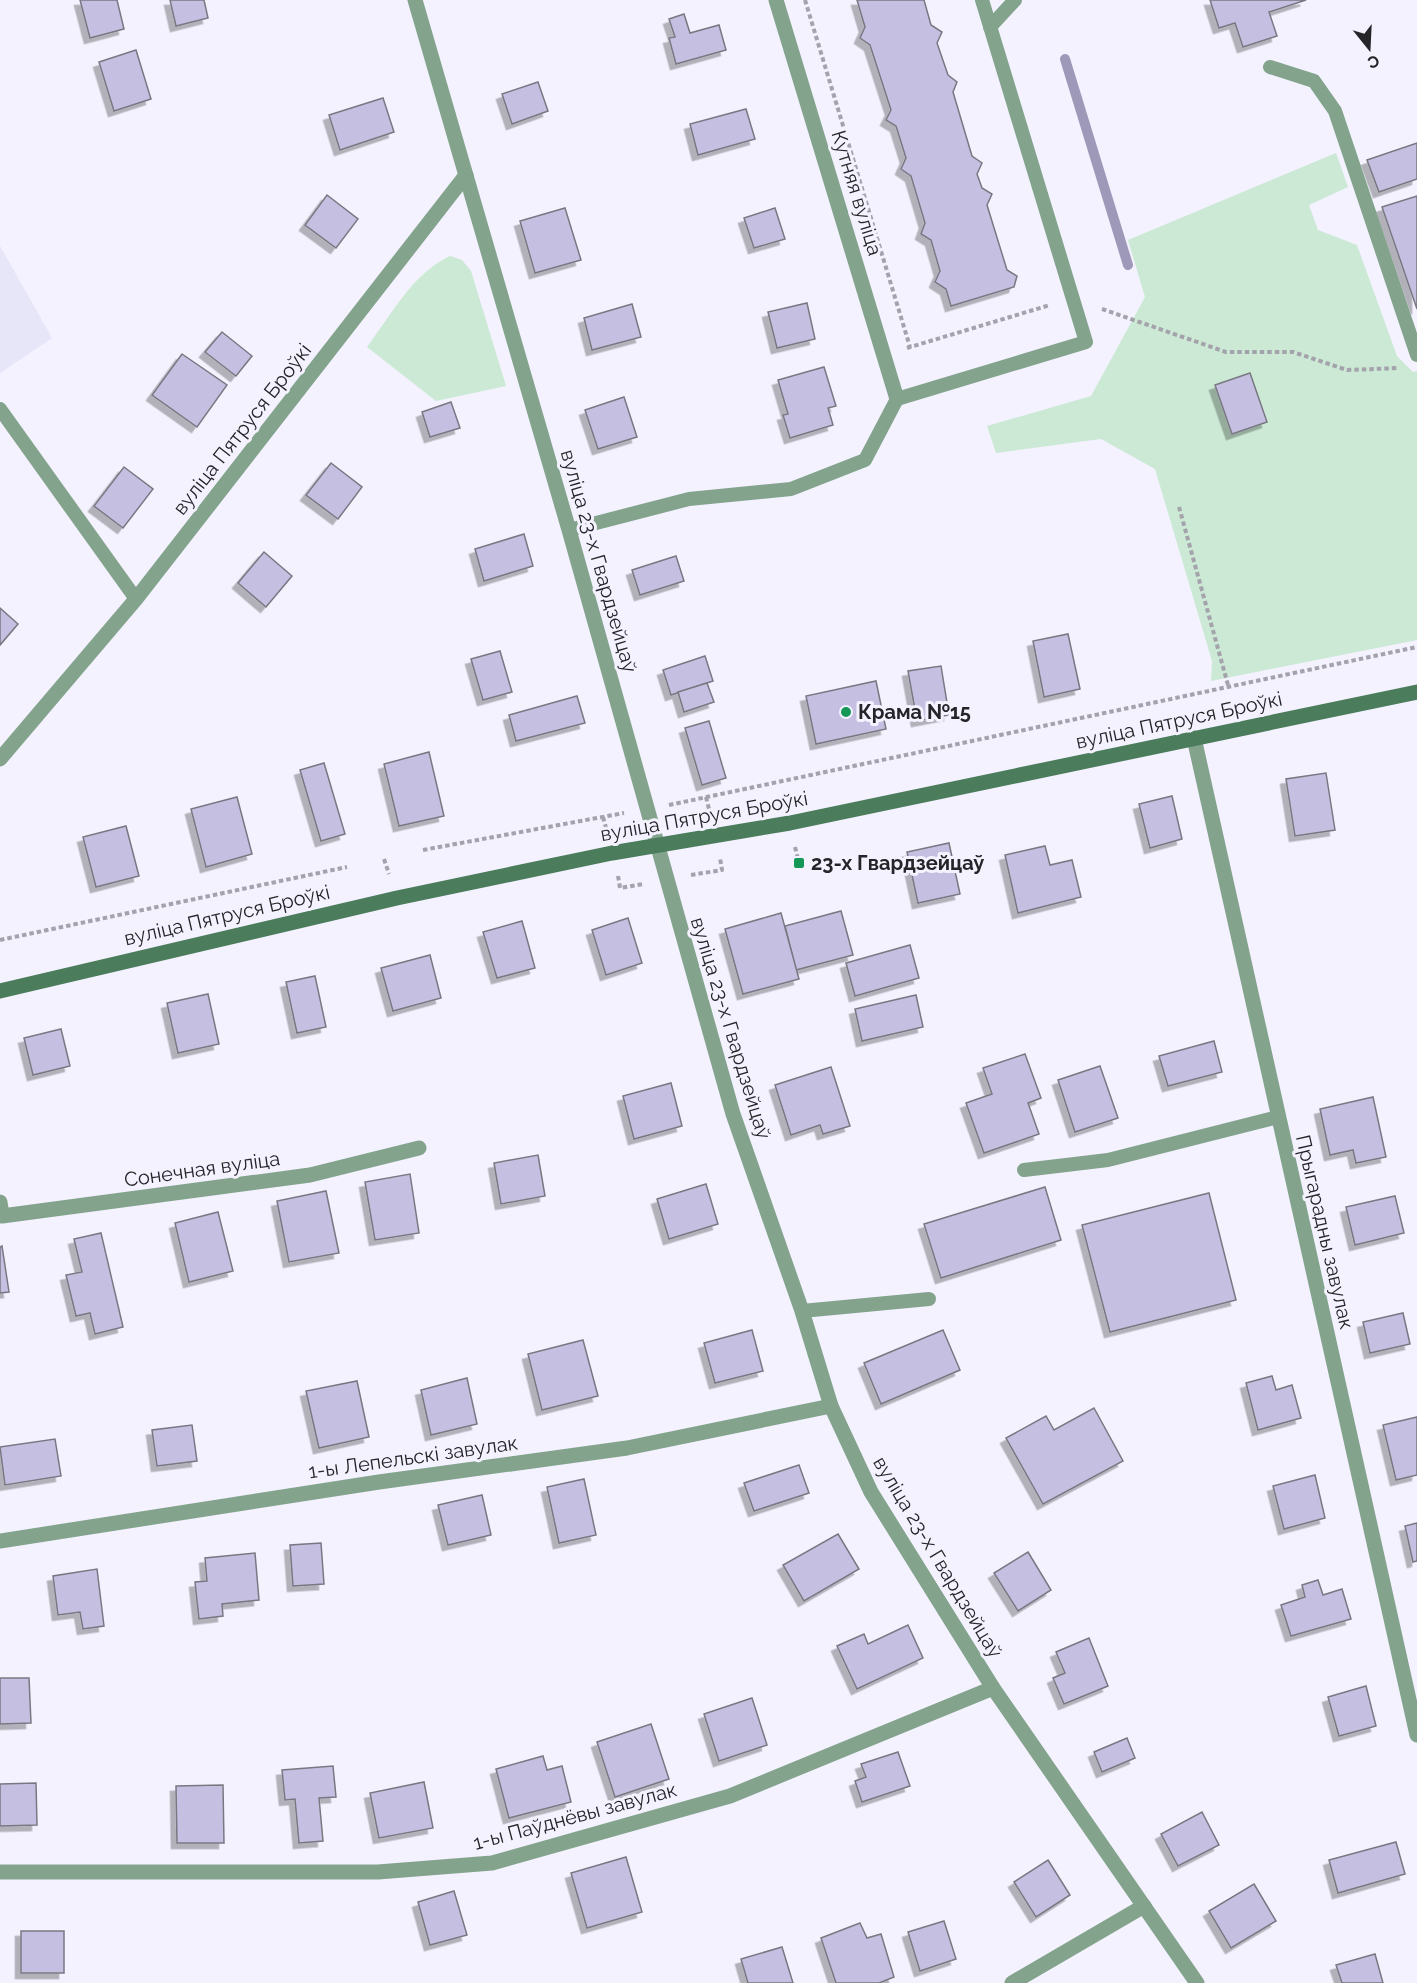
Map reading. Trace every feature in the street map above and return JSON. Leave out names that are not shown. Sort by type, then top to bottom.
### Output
[{"type":"main road","name":"вуліца Пятруся Броўкі","points":[[0,991],[397,898],[657,846],[790,823],[1417,692]]},
{"type":"street","name":"вуліца 23-х Гвардзейцаў","points":[[415,0],[569,530],[733,1114],[831,1406],[870,1492],[993,1688],[1197,1983]]},
{"type":"street","name":"Кутняя вуліца","points":[[776,0],[897,399]]},
{"type":"street","name":"вуліца Пятруся Броўкі","points":[[0,759],[136,599],[466,175]]},
{"type":"street","name":"Прыгарадны завулак","points":[[1194,738],[1417,1735]]},
{"type":"street","name":"Сонечная вуліца","points":[[0,1202],[2,1216],[130,1200],[310,1175],[419,1148]]},
{"type":"street","name":"1-ы Лепельскі завулак","points":[[0,1541],[379,1482],[627,1449],[831,1406]]},
{"type":"street","name":"1-ы Паўднёвы завулак","points":[[0,1872],[378,1872],[492,1863],[730,1796],[993,1688]]},
{"type":"street","points":[[1012,1983],[1144,1906]]},
{"type":"lane","points":[[569,530],[689,499],[791,489],[865,460],[897,399],[1086,342],[982,0]]},
{"type":"lane","points":[[990,27],[1015,0]]},
{"type":"lane","points":[[1270,67],[1314,81],[1335,111],[1417,355]]},
{"type":"lane","points":[[0,409],[136,599]]},
{"type":"lane","points":[[1024,1170],[1108,1160],[1278,1117]]},
{"type":"lane","points":[[801,1311],[929,1299]]},
{"type":"path","points":[[805,0],[910,347]]},
{"type":"path","points":[[884,355],[1072,298],[1226,352],[1293,352],[1347,370],[1405,368]]},
{"type":"path","points":[[1179,507],[1228,685]]},
{"type":"path","points":[[423,850],[647,810],[1228,685],[1417,647]]},
{"type":"path","points":[[0,940],[347,867]]},
{"type":"shaded area","points":[[0,246],[52,338],[0,373]]},
{"type":"green space","points":[[1336,153],[1348,187],[1309,205],[1318,230],[1357,245],[1397,356],[1413,372],[1417,371],[1417,640],[1211,681],[1212,661],[1155,469],[1101,439],[996,453],[987,426],[1091,396],[1145,297],[1128,240]]},
{"type":"green space","points":[[450,256],[462,260],[471,271],[506,386],[436,401],[367,347],[414,284],[437,263]]},
{"type":"building","points":[[80,0],[117,0],[124,29],[90,38]]},
{"type":"building","points":[[170,0],[204,0],[208,18],[176,26]]},
{"type":"building","points":[[857,0],[924,0],[931,25],[942,32],[937,43],[948,75],[957,82],[953,92],[972,156],[982,163],[977,174],[982,188],[992,194],[987,205],[1007,270],[1017,276],[1014,287],[951,306],[946,289],[935,282],[940,271],[931,240],[921,234],[925,223],[911,176],[901,169],[906,158],[896,126],[886,120],[891,110],[870,45],[860,38],[865,27]]},
{"type":"building","points":[[1210,0],[1306,0],[1269,12],[1277,36],[1243,47],[1235,23],[1219,28]]},
{"type":"building","points":[[684,14],[690,33],[719,25],[726,50],[676,64],[669,38],[675,37],[669,19]]},
{"type":"building","points":[[136,50],[151,99],[114,111],[99,62]]},
{"type":"building","points":[[538,82],[548,111],[512,124],[502,94]]},
{"type":"building","points":[[383,98],[394,132],[340,150],[329,115]]},
{"type":"building","points":[[746,109],[755,139],[698,155],[690,124]]},
{"type":"building","points":[[1417,143],[1417,179],[1379,192],[1367,160]]},
{"type":"building","points":[[327,195],[358,219],[336,248],[305,225]]},
{"type":"building","points":[[1417,196],[1417,309],[1382,207]]},
{"type":"building","points":[[565,208],[581,260],[535,273],[520,221]]},
{"type":"building","points":[[775,208],[785,239],[754,248],[744,218]]},
{"type":"building","points":[[807,303],[815,339],[777,348],[768,312]]},
{"type":"building","points":[[632,304],[641,337],[592,350],[584,318]]},
{"type":"building","points":[[222,332],[252,356],[236,376],[205,352]]},
{"type":"building","points":[[182,354],[227,385],[197,427],[152,395]]},
{"type":"building","points":[[824,367],[836,406],[828,408],[833,425],[790,438],[783,415],[788,414],[778,380]]},
{"type":"building","points":[[1250,373],[1267,422],[1232,434],[1215,385]]},
{"type":"building","points":[[624,397],[637,437],[598,449],[585,410]]},
{"type":"building","points":[[451,402],[460,428],[430,437],[422,412]]},
{"type":"building","points":[[331,463],[362,487],[338,519],[306,495]]},
{"type":"building","points":[[124,467],[153,489],[123,528],[94,506]]},
{"type":"building","points":[[524,534],[533,566],[484,581],[475,549]]},
{"type":"building","points":[[264,552],[292,576],[266,607],[238,583]]},
{"type":"building","points":[[676,556],[684,581],[640,595],[632,570]]},
{"type":"building","points":[[0,608],[18,624],[0,645]]},
{"type":"building","points":[[1068,634],[1080,689],[1044,697],[1033,641]]},
{"type":"building","points":[[500,651],[512,692],[483,700],[471,659]]},
{"type":"building","points":[[705,656],[713,681],[671,695],[663,670]]},
{"type":"building","points":[[941,666],[949,715],[917,721],[908,671]]},
{"type":"building","name":"Крама №15","points":[[876,681],[886,729],[816,744],[806,696]]},
{"type":"building","points":[[707,683],[714,702],[684,712],[678,692]]},
{"type":"building","points":[[577,696],[585,723],[516,741],[509,715]]},
{"type":"building","points":[[709,721],[726,778],[702,785],[685,728]]},
{"type":"building","points":[[429,752],[444,816],[399,826],[384,764]]},
{"type":"building","points":[[324,763],[345,834],[321,841],[300,770]]},
{"type":"building","points":[[1326,773],[1335,830],[1295,836],[1286,779]]},
{"type":"building","points":[[1172,796],[1182,839],[1150,848],[1139,804]]},
{"type":"building","points":[[237,797],[252,854],[206,867],[191,809]]},
{"type":"building","points":[[126,826],[139,876],[96,887],[83,837]]},
{"type":"building","points":[[949,843],[960,894],[918,903],[907,852]]},
{"type":"building","points":[[1045,846],[1050,865],[1072,860],[1081,897],[1018,913],[1005,855]]},
{"type":"building","points":[[841,911],[853,955],[796,970],[785,926]]},
{"type":"building","points":[[781,913],[799,979],[743,994],[725,929]]},
{"type":"building","points":[[628,918],[642,963],[606,975],[592,930]]},
{"type":"building","points":[[522,921],[535,968],[497,978],[483,932]]},
{"type":"building","points":[[910,945],[919,978],[855,996],[846,963]]},
{"type":"building","points":[[430,955],[441,998],[393,1011],[381,968]]},
{"type":"building","points":[[315,976],[326,1027],[297,1033],[286,982]]},
{"type":"building","points":[[208,994],[219,1044],[178,1053],[167,1003]]},
{"type":"building","points":[[916,995],[923,1027],[862,1041],[855,1009]]},
{"type":"building","points":[[61,1029],[70,1066],[33,1075],[24,1038]]},
{"type":"building","points":[[1214,1041],[1222,1072],[1168,1086],[1159,1056]]},
{"type":"building","points":[[1025,1054],[1041,1098],[1028,1103],[1039,1134],[984,1153],[966,1103],[992,1094],[983,1068]]},
{"type":"building","points":[[1100,1066],[1118,1118],[1075,1132],[1058,1080]]},
{"type":"building","points":[[831,1067],[850,1126],[823,1134],[820,1125],[791,1135],[775,1085]]},
{"type":"building","points":[[671,1083],[682,1126],[634,1139],[623,1096]]},
{"type":"building","points":[[1373,1097],[1386,1157],[1356,1163],[1353,1150],[1330,1155],[1320,1109]]},
{"type":"building","points":[[538,1155],[545,1196],[501,1204],[494,1163]]},
{"type":"building","points":[[410,1174],[419,1233],[375,1240],[365,1182]]},
{"type":"building","points":[[706,1184],[718,1224],[669,1239],[657,1199]]},
{"type":"building","points":[[1045,1187],[1061,1240],[941,1278],[924,1224]]},
{"type":"building","points":[[326,1191],[339,1253],[289,1262],[277,1201]]},
{"type":"building","points":[[1209,1193],[1236,1300],[1110,1332],[1082,1225]]},
{"type":"building","points":[[1395,1196],[1404,1233],[1355,1245],[1346,1207]]},
{"type":"building","points":[[218,1212],[233,1271],[189,1282],[175,1223]]},
{"type":"building","points":[[101,1233],[123,1327],[95,1334],[90,1313],[76,1316],[66,1275],[82,1272],[74,1239]]},
{"type":"building","points":[[2,1246],[9,1292],[0,1293],[0,1247]]},
{"type":"building","points":[[1403,1313],[1410,1344],[1370,1353],[1363,1322]]},
{"type":"building","points":[[752,1330],[763,1371],[715,1383],[704,1343]]},
{"type":"building","points":[[943,1330],[960,1370],[881,1404],[864,1363]]},
{"type":"building","points":[[583,1340],[598,1396],[542,1410],[528,1354]]},
{"type":"building","points":[[1272,1376],[1276,1390],[1292,1385],[1301,1418],[1258,1430],[1246,1383]]},
{"type":"building","points":[[467,1378],[477,1424],[431,1435],[421,1390]]},
{"type":"building","points":[[357,1381],[369,1437],[319,1448],[306,1391]]},
{"type":"building","points":[[1094,1408],[1123,1461],[1043,1504],[1006,1438],[1046,1416],[1054,1430]]},
{"type":"building","points":[[1417,1417],[1417,1475],[1396,1480],[1383,1425]]},
{"type":"building","points":[[192,1425],[197,1461],[157,1466],[152,1430]]},
{"type":"building","points":[[55,1439],[61,1476],[5,1485],[0,1447]]},
{"type":"building","points":[[799,1465],[809,1493],[754,1511],[744,1483]]},
{"type":"building","points":[[1315,1475],[1325,1518],[1284,1529],[1273,1486]]},
{"type":"building","points":[[584,1479],[596,1535],[559,1543],[547,1487]]},
{"type":"building","points":[[482,1495],[491,1535],[448,1545],[438,1505]]},
{"type":"building","points":[[1417,1523],[1417,1561],[1413,1562],[1405,1526]]},
{"type":"building","points":[[838,1534],[859,1569],[804,1601],[783,1565]]},
{"type":"building","points":[[321,1543],[324,1584],[293,1586],[290,1545]]},
{"type":"building","points":[[1028,1552],[1051,1590],[1018,1611],[994,1573]]},
{"type":"building","points":[[255,1553],[259,1600],[222,1604],[223,1616],[199,1619],[195,1582],[207,1581],[205,1558]]},
{"type":"building","points":[[97,1569],[104,1626],[83,1629],[80,1612],[58,1615],[53,1576]]},
{"type":"building","points":[[1318,1580],[1323,1595],[1342,1589],[1351,1619],[1291,1636],[1281,1605],[1305,1597],[1302,1585]]},
{"type":"building","points":[[908,1625],[923,1658],[857,1689],[837,1646],[864,1634],[868,1644]]},
{"type":"building","points":[[1089,1638],[1108,1686],[1064,1704],[1053,1678],[1065,1673],[1056,1652]]},
{"type":"building","points":[[0,1678],[29,1678],[31,1723],[0,1724]]},
{"type":"building","points":[[1366,1686],[1376,1726],[1339,1736],[1328,1697]]},
{"type":"building","points":[[752,1698],[767,1745],[719,1761],[704,1714]]},
{"type":"building","points":[[651,1724],[669,1779],[615,1797],[597,1742]]},
{"type":"building","points":[[1127,1738],[1135,1758],[1102,1772],[1094,1752]]},
{"type":"building","points":[[898,1752],[910,1786],[862,1802],[855,1781],[866,1777],[861,1764]]},
{"type":"building","points":[[543,1756],[547,1770],[562,1766],[571,1802],[509,1818],[496,1769]]},
{"type":"building","points":[[333,1766],[336,1797],[319,1798],[323,1841],[299,1843],[295,1799],[285,1800],[282,1770]]},
{"type":"building","points":[[424,1782],[433,1828],[379,1838],[370,1793]]},
{"type":"building","points":[[36,1783],[37,1825],[0,1826],[0,1784]]},
{"type":"building","points":[[223,1785],[224,1843],[177,1843],[176,1786]]},
{"type":"building","points":[[1202,1812],[1219,1845],[1178,1866],[1161,1834]]},
{"type":"building","points":[[1396,1842],[1405,1874],[1338,1893],[1329,1860]]},
{"type":"building","points":[[626,1857],[642,1912],[587,1928],[571,1873]]},
{"type":"building","points":[[1048,1860],[1070,1895],[1036,1917],[1014,1882]]},
{"type":"building","points":[[1254,1884],[1276,1921],[1231,1948],[1209,1911]]},
{"type":"building","points":[[454,1891],[467,1935],[430,1945],[418,1902]]},
{"type":"building","points":[[944,1921],[956,1959],[920,1971],[908,1932]]},
{"type":"building","points":[[860,1923],[867,1938],[881,1934],[894,1977],[879,1983],[836,1983],[821,1938]]},
{"type":"building","points":[[21,1931],[64,1931],[64,1973],[21,1973]]},
{"type":"building","points":[[782,1947],[793,1983],[748,1983],[741,1959]]},
{"type":"building","points":[[1375,1954],[1383,1983],[1342,1983],[1336,1965]]},
{"type":"waterway","points":[[1065,59],[1128,265]]},
{"type":"place","name":"Крама №15","points":[[846,712]]},
{"type":"place","name":"23-х Гвардзейцаў","points":[[799,863]]}]
